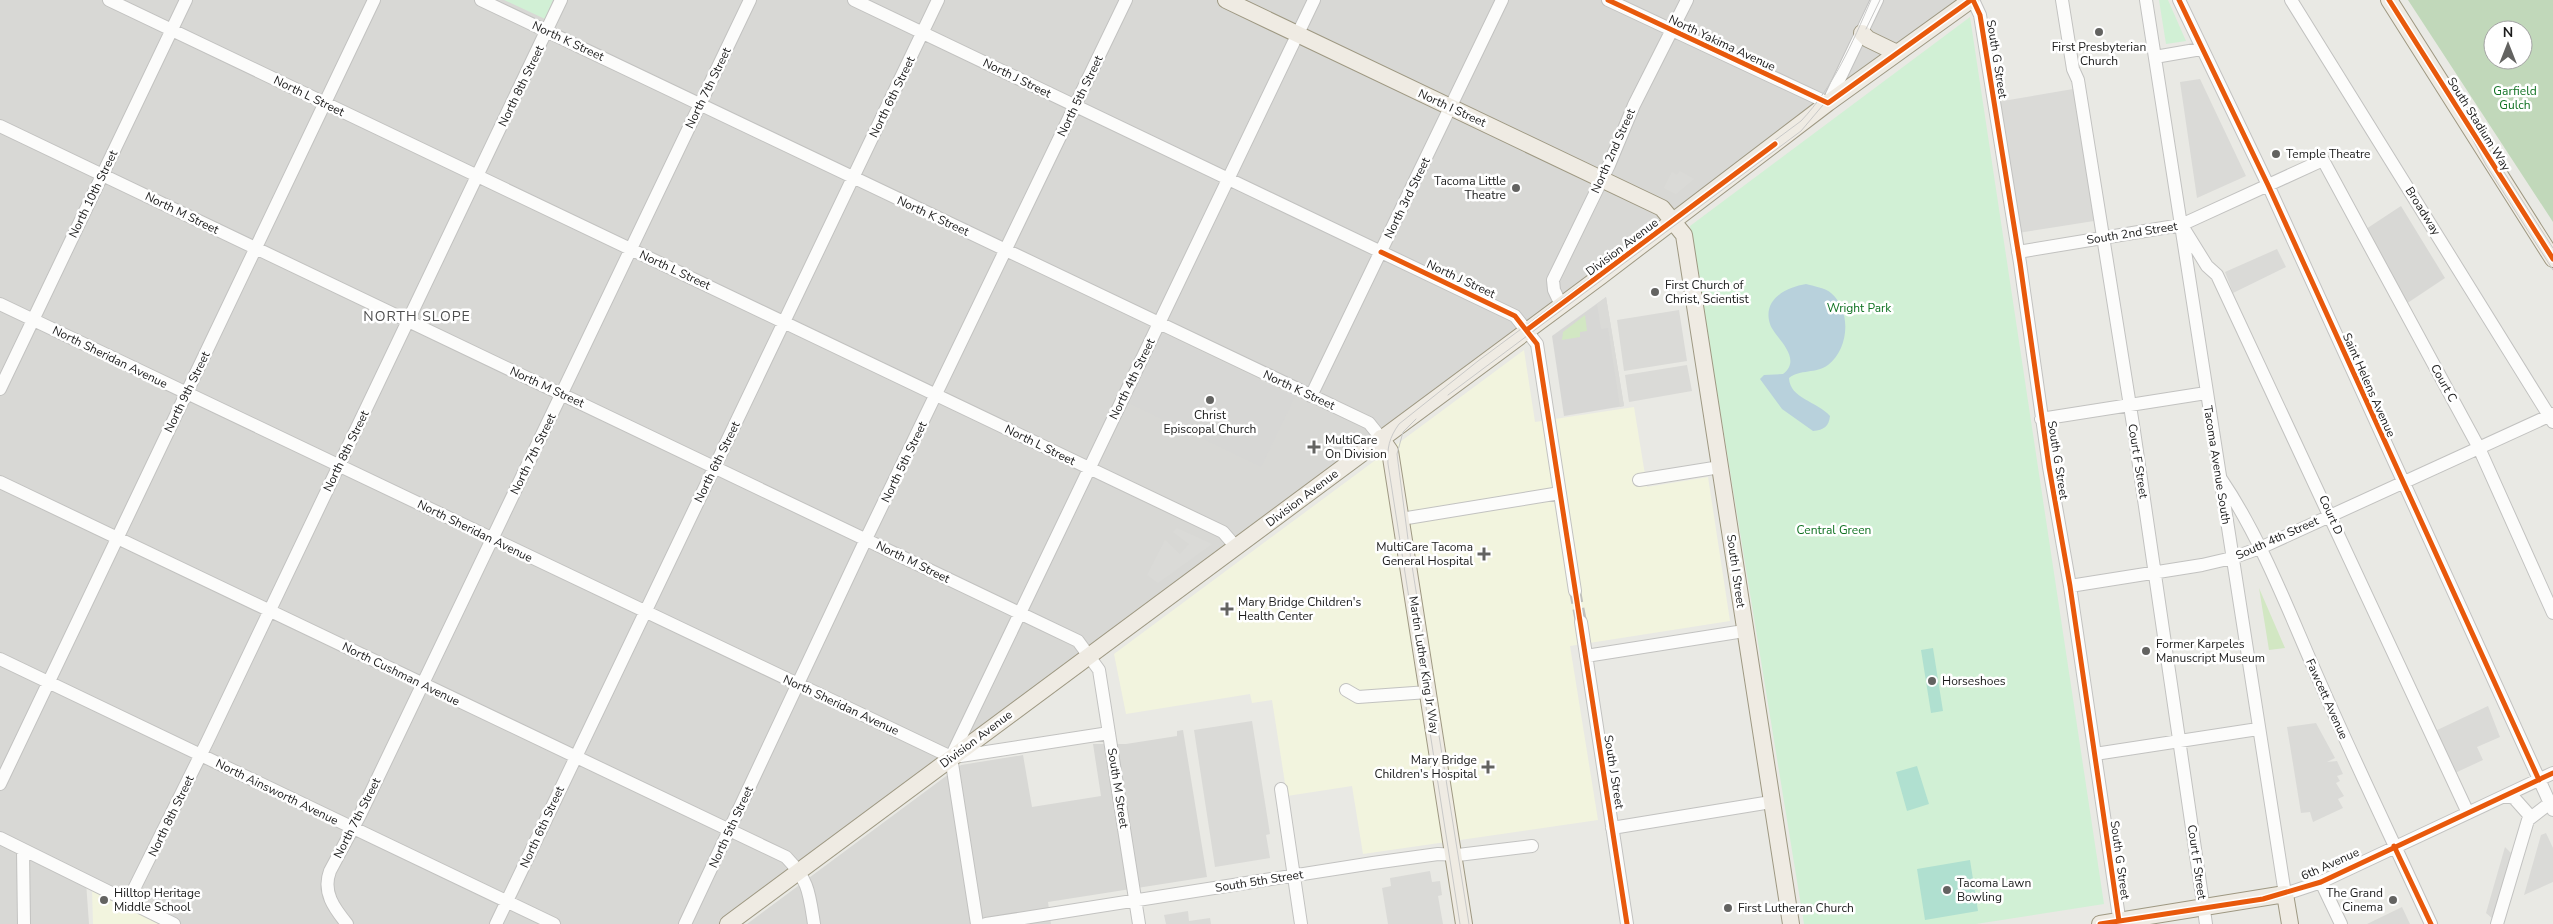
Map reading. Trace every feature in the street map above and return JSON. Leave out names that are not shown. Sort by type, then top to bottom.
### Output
[{"type":"main road","name":"North I Street","points":[[1226,0],[1662,208],[1673,221]]},
{"type":"main road","name":"Division Avenue","points":[[728,924],[1561,305],[1828,103],[1972,0]]},
{"type":"main road","name":"South Stadium Way","points":[[2388,0],[2553,259]]},
{"type":"main road","points":[[1862,33],[1868,39],[1897,53]]},
{"type":"main road","name":"South I Street","points":[[1673,221],[1684,235],[1791,924]]},
{"type":"main road","name":"Martin Luther King Jr Way","points":[[1381,438],[1390,451],[1464,924]]},
{"type":"main road","name":"6th Avenue","points":[[2100,924],[2204,916],[2285,894]]},
{"type":"main road","name":"Tacoma Avenue South","points":[[2285,894],[2290,924]]},
{"type":"street","name":"North L Street","points":[[109,0],[1224,533],[1236,547]]},
{"type":"street","name":"North 10th Street","points":[[0,389],[186,0]]},
{"type":"street","name":"North 9th Street","points":[[0,784],[374,0]]},
{"type":"street","name":"North K Street","points":[[481,0],[1369,423],[1381,438]]},
{"type":"street","name":"North 8th Street","points":[[128,901],[270,611],[561,0]]},
{"type":"street","name":"North 7th Street","points":[[347,924],[334,908],[327,880],[423,684],[750,0]]},
{"type":"street","name":"North J Street","points":[[854,0],[1515,316],[1528,329]]},
{"type":"street","name":"North 6th Street","points":[[496,924],[938,0]]},
{"type":"street","name":"North 5th Street","points":[[685,924],[866,539],[1126,0]]},
{"type":"street","name":"North 4th Street","points":[[951,757],[1314,0]]},
{"type":"street","name":"North 3rd Street","points":[[1311,396],[1502,0]]},
{"type":"street","name":"North Yakima Avenue","points":[[1608,0],[1828,103]]},
{"type":"street","name":"North 2nd Street","points":[[1561,305],[1554,290],[1553,280],[1602,179],[1634,105],[1687,0]]},
{"type":"street","points":[[1828,103],[1877,0]]},
{"type":"street","name":"South G Street","points":[[1972,0],[1980,15],[2018,252],[2041,419],[2070,586],[2120,923]]},
{"type":"street","name":"Court F Street","points":[[2062,0],[2073,69],[2078,80],[2129,404],[2180,740],[2204,916]]},
{"type":"street","name":"Saint Helens Avenue","points":[[2178,0],[2268,186],[2552,806]]},
{"type":"street","name":"Broadway","points":[[2291,0],[2552,417]]},
{"type":"street","name":"Tacoma Avenue South","points":[[2147,2],[2285,894]]},
{"type":"street","points":[[2155,57],[2201,49]]},
{"type":"street","name":"North M Street","points":[[0,126],[1078,641],[1089,655]]},
{"type":"street","name":"South 2nd Street","points":[[2018,252],[2181,225],[2323,160]]},
{"type":"street","name":"Court C","points":[[2323,160],[2479,448],[2553,613]]},
{"type":"street","name":"Court D","points":[[2181,225],[2207,266],[2217,275],[2468,813]]},
{"type":"street","name":"North Sheridan Avenue","points":[[0,304],[951,757]]},
{"type":"street","points":[[1528,329],[1537,344],[1576,591]]},
{"type":"street","points":[[2041,419],[2206,393]]},
{"type":"street","name":"South 4th Street","points":[[2070,586],[2232,558],[2260,548],[2479,448],[2552,417]]},
{"type":"street","points":[[1639,480],[1720,467]]},
{"type":"street","name":"Fawcett Avenue","points":[[2220,477],[2240,508],[2260,548],[2394,846],[2432,924]]},
{"type":"street","name":"North Cushman Avenue","points":[[0,482],[786,857],[799,871]]},
{"type":"street","points":[[1401,519],[1560,493]]},
{"type":"street","name":"South J Street","points":[[1581,622],[1627,924]]},
{"type":"street","points":[[1586,656],[1744,631]]},
{"type":"street","name":"South M Street","points":[[1089,655],[1099,670],[1139,924]]},
{"type":"street","name":"North Ainsworth Avenue","points":[[0,659],[554,924]]},
{"type":"street","points":[[1346,690],[1358,697],[1428,692]]},
{"type":"street","points":[[2095,754],[2258,729]]},
{"type":"street","points":[[977,924],[951,757],[1110,733]]},
{"type":"street","name":"6th Avenue","points":[[2285,894],[2321,882],[2394,846],[2553,773]]},
{"type":"street","points":[[1281,789],[1301,924]]},
{"type":"street","points":[[2505,796],[2514,798],[2530,816]]},
{"type":"street","points":[[1612,828],[1771,802]]},
{"type":"street","points":[[2497,924],[2530,816],[2552,806]]},
{"type":"street","points":[[0,838],[174,924]]},
{"type":"street","name":"South 5th Street","points":[[986,924],[1438,854],[1453,855],[1532,846]]},
{"type":"street","points":[[23,850],[24,924]]},
{"type":"street","points":[[799,871],[808,887],[814,924]]},
{"type":"street","points":[[2321,882],[2341,924]]},
{"type":"shaded area","points":[[0,0],[1971,0],[728,924],[175,924],[86,882],[89,924],[0,924]]},
{"type":"shaded area","points":[[2200,79],[2246,176],[2197,198],[2180,82]]},
{"type":"shaded area","points":[[2073,89],[2094,221],[2018,233],[1997,102]]},
{"type":"shaded area","points":[[1680,171],[1694,179],[1676,194],[1664,188],[1672,172],[1677,175]]},
{"type":"shaded area","points":[[2401,206],[2445,278],[2406,304],[2366,229]]},
{"type":"shaded area","points":[[2277,249],[2286,267],[2233,293],[2225,272]]},
{"type":"shaded area","points":[[1606,297],[1624,406],[1564,416],[1552,336]]},
{"type":"shaded area","points":[[1606,297],[1624,406],[1620,407],[1608,328],[1601,329],[1597,304]]},
{"type":"shaded area","points":[[1679,310],[1687,361],[1624,371],[1617,320]]},
{"type":"shaded area","name":"Christ Episcopal Church","points":[[1160,332],[1295,397],[1261,467],[1126,402]]},
{"type":"shaded area","name":"MultiCare Tacoma General Hospital","points":[[1524,350],[1535,422],[1634,407],[1647,487],[1708,477],[1730,621],[1570,646],[1598,820],[1363,854],[1352,786],[1287,796],[1272,700],[1252,703],[1250,694],[1126,714],[1114,654]]},
{"type":"shaded area","points":[[1687,365],[1692,391],[1629,402],[1625,375]]},
{"type":"shaded area","points":[[1177,528],[1212,544],[1158,583],[1147,575],[1165,540],[1180,554],[1189,544],[1173,532]]},
{"type":"shaded area","points":[[2488,706],[2500,737],[2477,747],[2483,760],[2455,773],[2433,732]]},
{"type":"shaded area","points":[[1252,721],[1270,834],[1266,835],[1270,858],[1215,867],[1194,730]]},
{"type":"shaded area","points":[[2316,723],[2335,758],[2327,762],[2337,761],[2343,774],[2337,776],[2340,781],[2336,783],[2344,796],[2338,799],[2343,808],[2313,822],[2310,812],[2301,813],[2287,727]]},
{"type":"shaded area","points":[[1183,730],[1207,877],[1048,902],[1051,924],[747,924],[961,765],[1023,755],[1032,807],[1101,796],[1093,744],[1126,744],[1177,736],[1177,731]]},
{"type":"shaded area","points":[[2546,833],[2553,848],[2553,882],[2524,895],[2541,835]]},
{"type":"shaded area","points":[[2505,847],[2511,853],[2493,919],[2486,913]]},
{"type":"shaded area","points":[[1430,871],[1432,882],[1440,881],[1442,895],[1438,896],[1443,924],[1388,924],[1382,888],[1391,886],[1390,878]]},
{"type":"shaded area","name":"Hilltop Heritage Middle School","points":[[92,888],[164,924],[93,924]]},
{"type":"shaded area","points":[[2402,907],[2410,924],[2367,924]]},
{"type":"shaded area","points":[[1188,911],[1189,921],[1210,918],[1211,924],[1166,924],[1164,915]]},
{"type":"green space","points":[[504,0],[553,0],[545,19]]},
{"type":"green space","points":[[2159,0],[2168,0],[2186,41],[2166,44]]},
{"type":"green space","name":"Garfield Gulch","points":[[2408,0],[2553,0],[2553,222]]},
{"type":"green space","name":"Wright Park","points":[[1970,17],[2104,904],[1976,924],[1804,924],[1690,226]]},
{"type":"green space","points":[[1585,315],[1587,331],[1580,332],[1580,337],[1562,340],[1563,332]]},
{"type":"green space","points":[[2259,588],[2285,648],[2269,650]]},
{"type":"green space","name":"Horseshoes","points":[[1933,648],[1943,711],[1931,713],[1921,650]]},
{"type":"green space","points":[[1917,766],[1929,804],[1907,811],[1896,772]]},
{"type":"green space","name":"Tacoma Lawn Bowling","points":[[1970,860],[1978,911],[1925,920],[1917,869]]},
{"type":"water","points":[[1806,284],[1829,291],[1838,301],[1845,319],[1844,340],[1835,358],[1823,368],[1798,373],[1789,378],[1794,391],[1830,416],[1825,427],[1813,431],[1782,409],[1760,379],[1764,375],[1783,374],[1789,368],[1790,361],[1786,348],[1770,324],[1768,315],[1773,301],[1784,291]]},
{"type":"tunnel","points":[[1575,591],[1581,622]]},
{"type":"tram line","points":[[1460,924],[1388,464],[1388,448],[1393,434],[1399,424],[1478,361],[1801,121],[1813,108],[1833,79],[1871,0]]},
{"type":"tram line","points":[[1866,29],[1880,0]]},
{"type":"tram line","points":[[2386,0],[2459,113],[2486,165],[2553,270]]},
{"type":"tram line","points":[[1448,395],[1801,131],[1823,105]]},
{"type":"tram line","points":[[2466,113],[2553,248]]},
{"type":"tram line","points":[[1416,419],[1403,432],[1397,454],[1409,547],[1469,924]]},
{"type":"cycle path","points":[[1608,0],[1828,103],[1971,0]]},
{"type":"cycle path","points":[[1973,0],[1980,15],[2020,263],[2049,467],[2070,586],[2119,921]]},
{"type":"cycle path","points":[[2179,0],[2268,185],[2539,780]]},
{"type":"cycle path","points":[[2389,0],[2553,259]]},
{"type":"cycle path","points":[[1528,329],[1775,144]]},
{"type":"cycle path","points":[[1381,252],[1515,316],[1537,344],[1627,924]]},
{"type":"cycle path","points":[[2100,924],[2263,899],[2321,882],[2553,773]]},
{"type":"cycle path","points":[[2394,846],[2431,924]]},
{"type":"place","name":"First Presbyterian Church","points":[[2099,32]]},
{"type":"place","name":"Temple Theatre","points":[[2276,154]]},
{"type":"place","name":"Tacoma Little Theatre","points":[[1516,188]]},
{"type":"place","name":"First Church of Christ, Scientist","points":[[1655,292]]},
{"type":"place","name":"Christ Episcopal Church","points":[[1210,400]]},
{"type":"place","name":"MultiCare On Division","points":[[1314,447]]},
{"type":"place","name":"MultiCare Tacoma General Hospital","points":[[1484,554]]},
{"type":"place","name":"Mary Bridge Children's Health Center","points":[[1227,609]]},
{"type":"place","name":"Former Karpeles Manuscript Museum","points":[[2146,651]]},
{"type":"place","name":"Horseshoes","points":[[1932,681]]},
{"type":"place","name":"Mary Bridge Children's Hospital","points":[[1488,767]]},
{"type":"place","name":"Tacoma Lawn Bowling","points":[[1947,890]]},
{"type":"place","name":"Hilltop Heritage Middle School","points":[[104,900]]},
{"type":"place","name":"The Grand Cinema","points":[[2393,900]]},
{"type":"place","name":"First Lutheran Church","points":[[1728,908]]},
{"type":"district","name":"NORTH SLOPE","points":[[417,316]]},
{"type":"park label","name":"Central Green","points":[[1834,530]]}]
